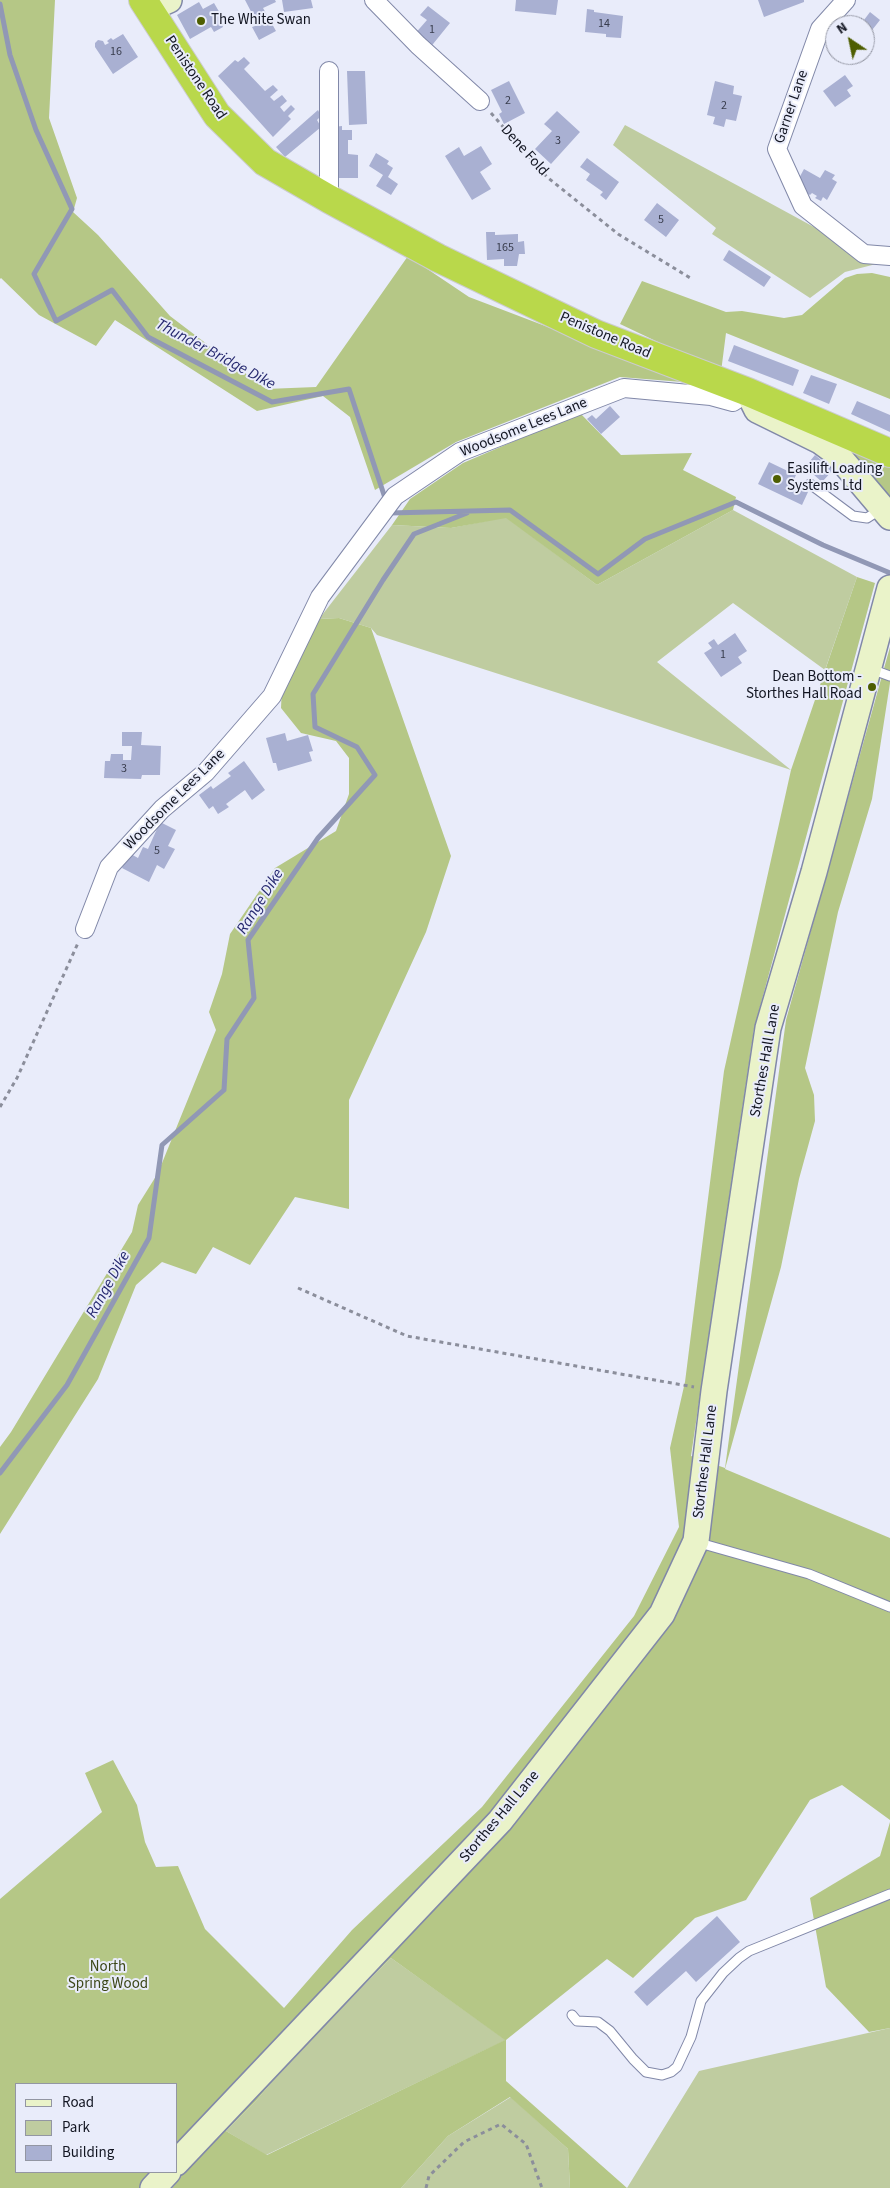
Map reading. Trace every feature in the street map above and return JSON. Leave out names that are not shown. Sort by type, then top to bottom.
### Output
[{"type":"highway","name":"Penistone Road","points":[[154,3],[217,115],[265,162],[438,258],[596,334],[748,392],[890,453]]},
{"type":"street","points":[[374,0],[418,45],[480,101]]},
{"type":"street","name":"Garner Lane","points":[[846,0],[820,29],[777,149],[802,206],[864,254],[890,256]]},
{"type":"street","points":[[329,71],[329,199]]},
{"type":"street","name":"Woodsome Lees Lane","points":[[84,929],[109,866],[162,810],[206,772],[272,696],[320,597],[395,496],[460,452],[624,388],[711,396],[733,402],[748,392]]},
{"type":"street","points":[[748,392],[757,410],[820,441],[835,452],[886,513]]},
{"type":"street","name":"Storthes Hall Lane","points":[[178,2161],[500,1821],[662,1614],[696,1541],[714,1391],[768,1028],[814,872],[879,672],[890,588]]},
{"type":"street","points":[[153,2188],[167,2173]]},
{"type":"lane","points":[[810,484],[852,516],[867,518],[886,513]]},
{"type":"lane","points":[[696,1541],[809,1574],[890,1608]]},
{"type":"lane","points":[[572,2016],[577,2021],[598,2022],[610,2031],[646,2072],[662,2075],[671,2072],[677,2067],[691,2037],[701,2002],[723,1973],[738,1958],[749,1951],[890,1894]]},
{"type":"path","name":"Dene Fold","points":[[480,101],[547,177],[618,234],[692,279]]},
{"type":"path","points":[[0,1107],[17,1078],[84,929]]},
{"type":"path","points":[[298,1288],[407,1336],[714,1391]]},
{"type":"path","points":[[426,2188],[429,2176],[464,2142],[501,2124],[526,2144],[542,2188]]},
{"type":"green space","points":[[0,0],[55,0],[49,118],[77,198],[73,212],[98,235],[170,316],[266,389],[316,387],[408,256],[469,297],[695,383],[620,377],[456,442],[375,490],[350,417],[323,396],[257,411],[115,320],[96,346],[39,315],[0,279]]},
{"type":"green space","points":[[625,125],[880,263],[845,272],[810,298],[712,234],[716,228],[613,145]]},
{"type":"green space","points":[[872,273],[890,277],[890,399],[726,333],[721,372],[620,324],[642,281],[726,312],[742,311],[784,318],[802,315],[845,278],[857,274]]},
{"type":"green space","points":[[580,413],[621,455],[692,453],[683,470],[736,497],[733,510],[597,585],[506,518],[451,528],[392,525],[410,499],[463,463]]},
{"type":"green space","points":[[840,444],[890,463],[890,504]]},
{"type":"green space","points":[[733,510],[857,577],[825,670],[733,603],[657,662],[791,770],[377,635],[371,628],[339,618],[319,619],[392,525],[451,528],[506,517],[597,585]]},
{"type":"green space","name":"North Spring Wood","points":[[857,577],[875,583],[754,1029],[691,1456],[725,1468],[786,1020],[890,647],[890,683],[872,799],[838,912],[805,1068],[814,1095],[815,1121],[799,1179],[781,1267],[725,1469],[890,1538],[890,1820],[842,1785],[810,1800],[746,1900],[695,1918],[633,1978],[607,1959],[506,2040],[506,2081],[627,2188],[570,2188],[568,2149],[510,2097],[448,2136],[401,2188],[172,2188],[182,2176],[170,2188],[0,2188],[0,1899],[102,1812],[85,1773],[113,1760],[137,1805],[145,1842],[156,1867],[178,1866],[205,1929],[284,2008],[352,1930],[482,1807],[634,1616],[679,1527],[670,1448],[685,1382],[724,1071],[791,770]],"holes":[[[391,1958],[505,2040],[267,2155],[226,2131],[256,2101],[298,2050]]]},
{"type":"green space","points":[[339,618],[371,628],[451,856],[426,932],[349,1100],[349,1209],[295,1197],[250,1265],[213,1247],[196,1274],[162,1262],[136,1285],[98,1379],[0,1534],[0,1447],[11,1432],[132,1232],[138,1205],[158,1173],[216,1030],[209,1012],[222,974],[230,934],[275,868],[336,831],[349,794],[349,758],[336,741],[301,733],[281,708],[282,686],[319,619]]},
{"type":"green space","points":[[890,1822],[890,2028],[869,2032],[826,1987],[810,1898],[880,1856]]},
{"type":"green space","points":[[391,1958],[506,2040],[266,2155],[226,2131],[256,2101],[298,2050]]},
{"type":"green space","points":[[890,2028],[890,2188],[627,2188],[699,2071]]},
{"type":"green space","points":[[511,2097],[568,2149],[570,2188],[401,2188],[448,2136]]},
{"type":"building","points":[[245,0],[275,0],[276,2],[263,8],[276,31],[259,40],[252,27],[258,25]]},
{"type":"building","points":[[282,0],[311,0],[313,8],[284,12]]},
{"type":"building","points":[[516,0],[558,0],[556,15],[515,11]]},
{"type":"building","points":[[758,0],[804,0],[804,2],[764,17]]},
{"type":"building","name":"The White Swan","points":[[199,2],[203,9],[214,3],[224,20],[221,22],[223,27],[214,32],[211,27],[190,39],[177,15]]},
{"type":"building","points":[[428,6],[450,23],[429,49],[413,36],[427,20],[420,15]]},
{"type":"building","points":[[587,9],[594,10],[594,12],[623,16],[621,38],[585,32]]},
{"type":"building","points":[[875,16],[880,20],[875,26]]},
{"type":"building","points":[[123,34],[138,57],[113,74],[95,47],[95,43],[98,40],[103,41],[105,45],[109,43],[107,41],[111,38],[113,40]]},
{"type":"building","points":[[244,57],[250,63],[244,69],[265,91],[273,85],[278,90],[270,97],[274,101],[282,95],[287,101],[280,107],[284,112],[291,105],[295,109],[288,116],[291,119],[273,137],[218,76],[235,60],[238,62]]},
{"type":"building","points":[[347,71],[365,71],[367,124],[349,125]]},
{"type":"building","points":[[845,75],[853,86],[847,90],[851,96],[835,107],[823,91]]},
{"type":"building","points":[[509,81],[525,113],[504,124],[499,114],[502,112],[491,90]]},
{"type":"building","points":[[715,81],[734,86],[733,94],[742,96],[736,121],[726,119],[724,127],[713,124],[715,117],[707,115]]},
{"type":"building","points":[[318,110],[321,116],[317,120],[321,127],[285,157],[276,147]]},
{"type":"building","points":[[557,111],[580,132],[551,164],[535,149],[552,131],[544,124]]},
{"type":"building","points":[[342,126],[342,130],[352,130],[352,140],[348,140],[348,154],[358,155],[358,178],[334,178],[333,127]]},
{"type":"building","points":[[481,146],[492,164],[480,172],[491,189],[472,200],[445,156],[459,147],[464,156]]},
{"type":"building","points":[[376,153],[389,161],[387,164],[393,168],[388,177],[398,184],[391,195],[376,186],[383,175],[369,166]]},
{"type":"building","points":[[587,158],[619,182],[606,200],[600,195],[603,192],[586,180],[590,174],[580,167]]},
{"type":"building","points":[[804,169],[820,178],[825,170],[835,175],[832,179],[837,182],[827,200],[823,197],[821,201],[815,198],[817,196],[812,193],[810,195],[802,190],[804,186],[797,182]]},
{"type":"building","points":[[657,203],[679,220],[666,237],[644,220]]},
{"type":"building","points":[[486,232],[495,232],[495,235],[518,234],[518,242],[524,241],[525,254],[519,254],[517,266],[504,266],[504,259],[487,260]]},
{"type":"building","points":[[729,250],[771,277],[764,287],[723,260]]},
{"type":"building","points":[[734,345],[799,370],[793,386],[728,361]]},
{"type":"building","points":[[811,375],[837,384],[829,404],[803,393]]},
{"type":"building","points":[[857,401],[890,415],[890,432],[851,414]]},
{"type":"building","points":[[610,406],[620,417],[601,434],[587,419],[592,415],[596,419]]},
{"type":"building","points":[[815,455],[833,470],[822,482],[805,467]]},
{"type":"building","name":"Easilift Loading Systems Ltd","points":[[769,462],[796,475],[792,484],[808,492],[802,505],[758,484]]},
{"type":"building","points":[[735,633],[747,651],[738,657],[742,663],[721,677],[704,653],[712,648],[708,643],[714,639],[718,645]]},
{"type":"building","points":[[122,732],[142,732],[141,745],[161,746],[160,775],[142,775],[141,779],[104,778],[105,761],[110,761],[111,754],[123,754],[123,760],[131,760],[132,746],[122,746]]},
{"type":"building","points":[[285,733],[287,741],[308,735],[313,751],[309,752],[312,761],[278,771],[276,763],[273,763],[266,738]]},
{"type":"building","points":[[244,761],[265,790],[252,800],[245,790],[226,804],[229,807],[218,814],[213,806],[209,809],[199,795],[211,786],[213,789],[231,776],[228,773]]},
{"type":"building","points":[[160,822],[176,830],[168,846],[175,849],[164,869],[157,865],[149,882],[122,868],[129,853],[138,858],[143,847],[148,849]]},
{"type":"building","points":[[717,1916],[740,1942],[696,1982],[686,1971],[647,2006],[634,1992]]},
{"type":"waterway","name":"Thunder Bridge Dike","points":[[0,4],[10,55],[36,130],[72,209],[34,274],[56,321],[112,290],[148,337],[272,402],[349,389],[386,501]]},
{"type":"waterway","name":"Thunder Bridge Dike","points":[[389,510],[390,513],[510,510],[598,574],[645,539],[736,502],[823,545],[890,573]]},
{"type":"waterway","name":"Range Dike","points":[[0,1473],[67,1385],[149,1238],[162,1145],[224,1090],[227,1039],[254,998],[248,940],[318,838],[375,775],[357,747],[315,727],[313,694],[383,580],[414,534],[467,513]]},
{"type":"place","name":"The White Swan","points":[[201,21]]},
{"type":"place","name":"Easilift Loading Systems Ltd","points":[[777,479]]},
{"type":"place","name":"Dean Bottom - Storthes Hall Road","points":[[872,687]]}]
